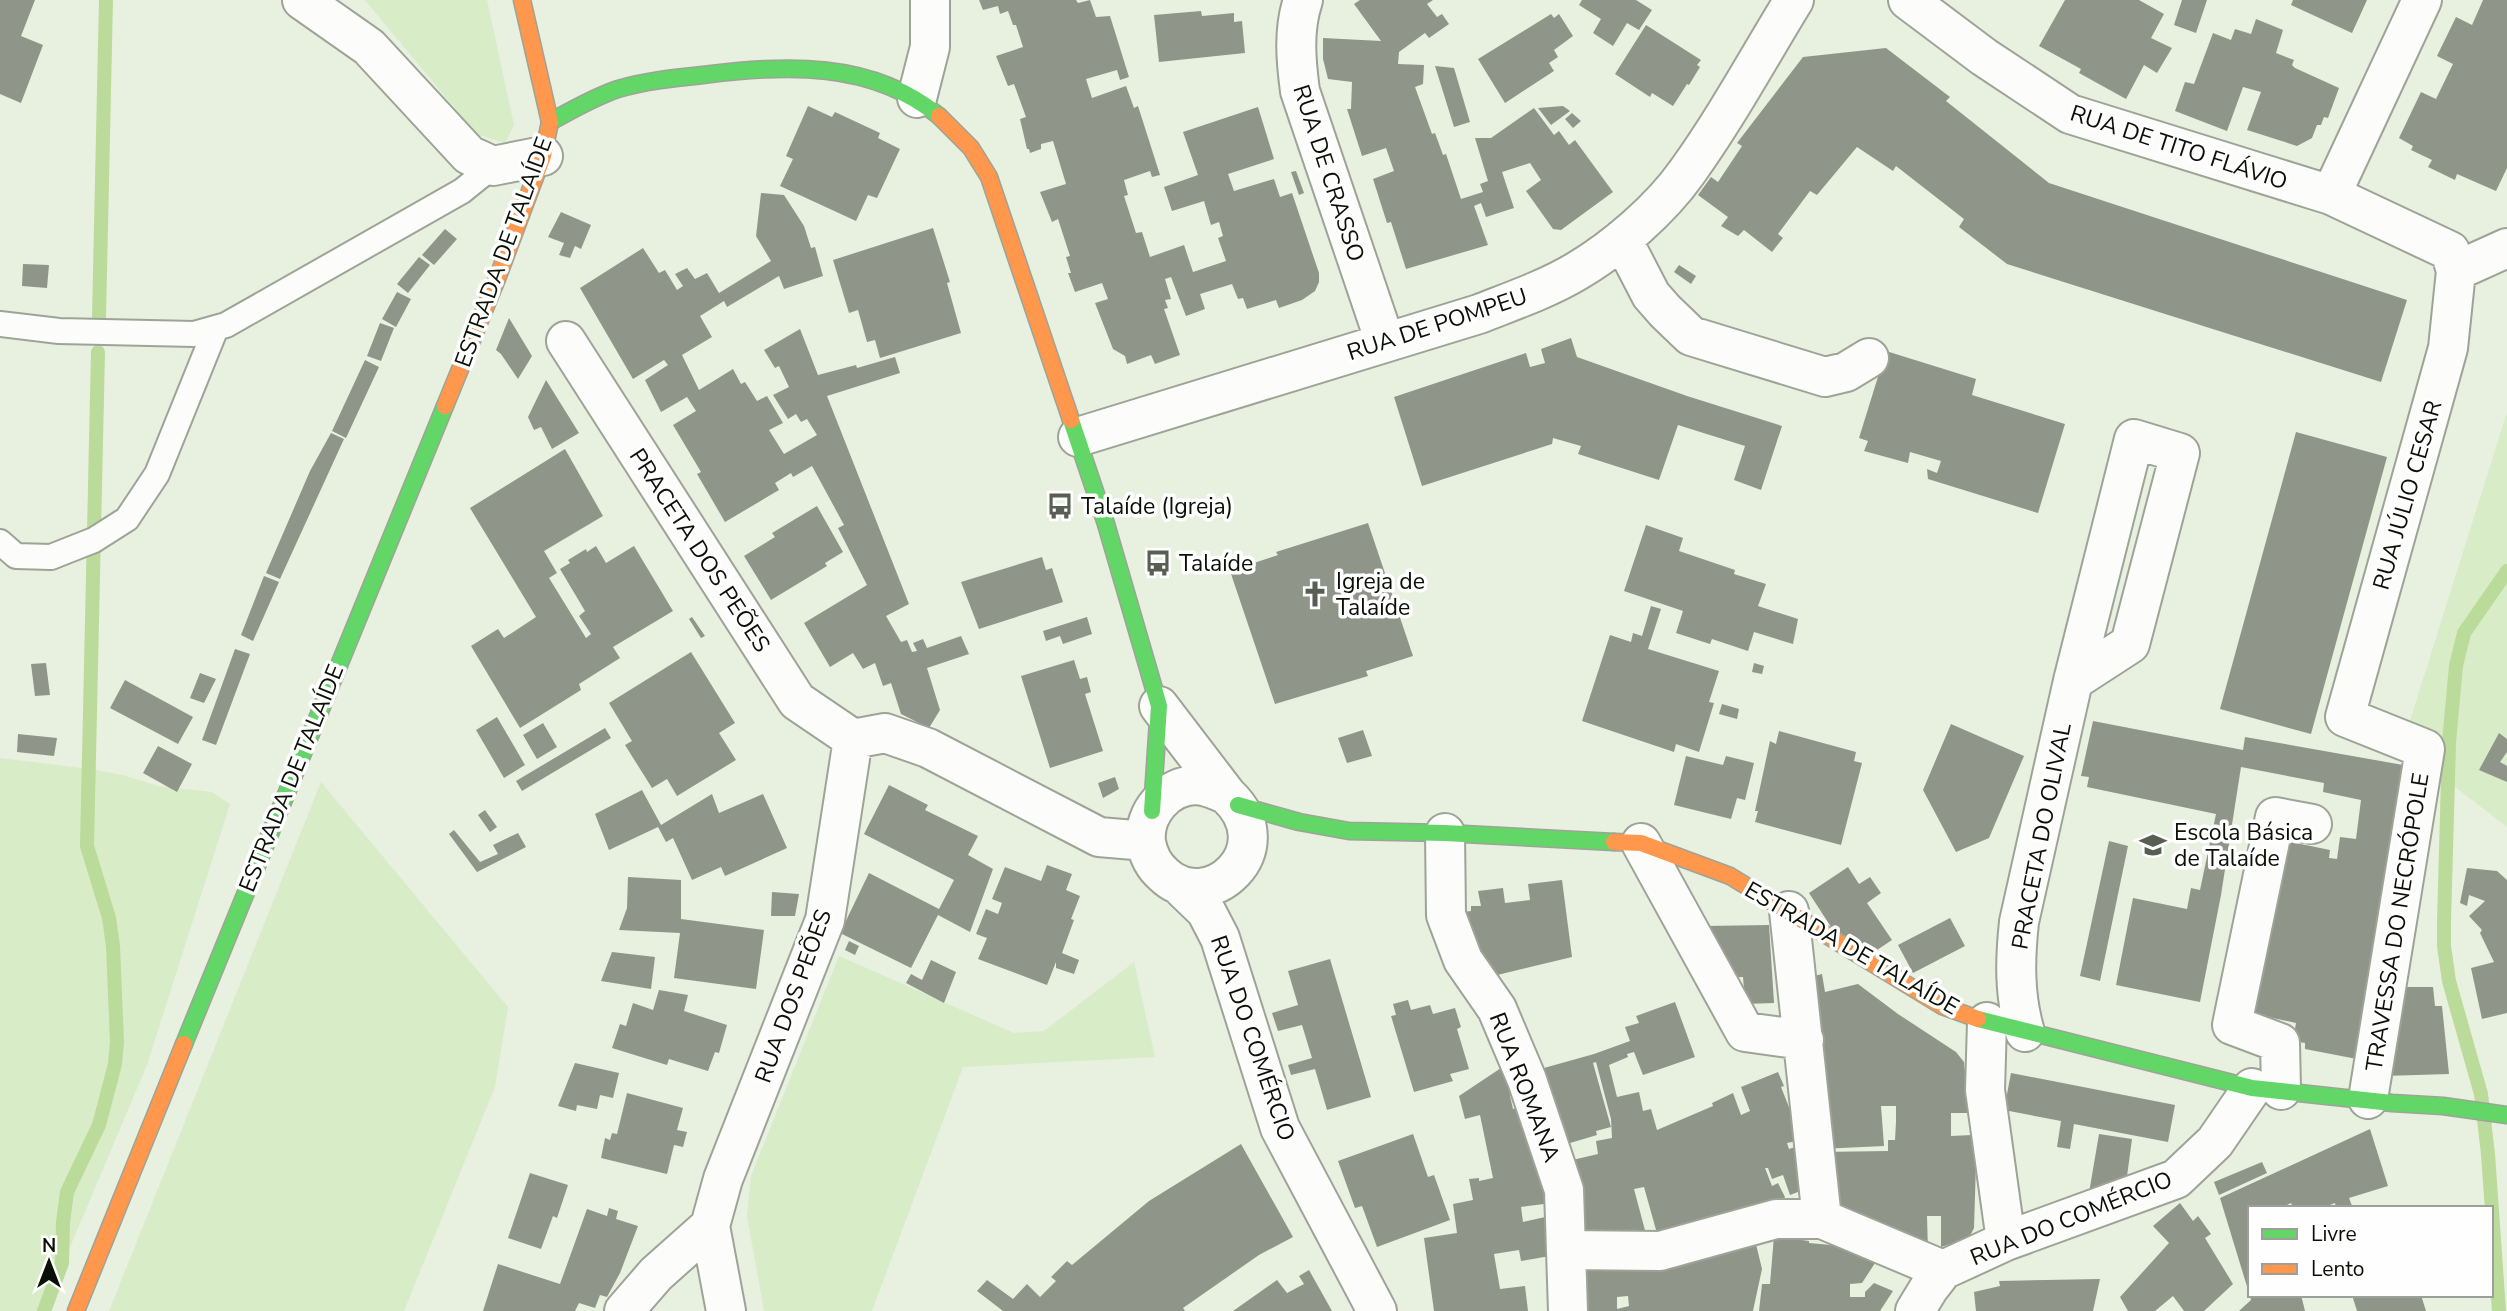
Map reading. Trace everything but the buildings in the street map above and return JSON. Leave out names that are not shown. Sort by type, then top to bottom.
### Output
[{"type":"street","points":[[302,0],[369,47],[469,155],[493,166],[546,139],[522,0]]},
{"type":"street","points":[[917,98],[930,47],[930,0]]},
{"type":"street","name":"RUA DE CRASSO","points":[[1303,0],[1295,55],[1300,91],[1385,342]]},
{"type":"street","name":"RUA DE POMPEU","points":[[1078,437],[1479,314],[1576,272],[1622,239],[1686,173],[1794,0]]},
{"type":"street","name":"RUA DE TITO FLÁVIO","points":[[1908,0],[1984,57],[2070,114],[2331,195],[2450,251],[2456,271]]},
{"type":"street","points":[[2331,195],[2422,0]]},
{"type":"street","name":"ESTRADA DE TALAÍDE","points":[[76,1311],[298,760],[497,279],[546,139],[601,95],[643,83],[748,68],[809,68],[855,74],[888,83],[917,98],[963,138],[987,171],[1078,437],[1122,574],[1159,706],[1149,826],[1150,855],[1156,868],[1178,884],[1202,887],[1217,884],[1231,875],[1247,848],[1245,818],[1159,706]]},
{"type":"street","points":[[1622,239],[1651,295],[1665,312],[1691,335],[1825,377],[1846,372],[1869,358]]},
{"type":"street","points":[[2456,271],[2507,248]]},
{"type":"street","name":"RUA JÚLIO CESAR","points":[[2345,716],[2448,348],[2456,271]]},
{"type":"street","name":"PRACETA DOS PEÕES","points":[[566,341],[797,701],[853,739]]},
{"type":"street","name":"PRACETA DO OLIVAL","points":[[2025,1032],[2019,1011],[2016,982],[2019,922],[2073,681],[2134,439],[2180,453],[2130,643],[2073,681]]},
{"type":"street","name":"TRAVESSA DO NECRÓPOLE","points":[[2345,716],[2426,749],[2368,1099]]},
{"type":"street","points":[[853,739],[886,733],[928,748],[1099,837],[1149,826]]},
{"type":"street","name":"RUA DOS PEÕES","points":[[726,1311],[710,1226],[723,1179],[825,920],[853,739]]},
{"type":"street","name":"ESTRADA DE TALAÍDE","points":[[1149,826],[1163,797],[1178,789],[1195,785],[1212,787],[1233,800],[1299,822],[1349,831],[1444,832],[1641,843],[1730,876],[1942,1006],[1987,1022],[2267,1089],[2507,1115]]},
{"type":"street","points":[[2267,1089],[2280,1044],[2232,1025],[2274,817],[2312,824]]},
{"type":"street","name":"RUA ROMANA","points":[[1444,832],[1446,915],[1463,960],[1497,1009],[1527,1080],[1564,1190],[1569,1311]]},
{"type":"street","points":[[1641,843],[1745,1032],[1804,1040]]},
{"type":"street","name":"RUA DO COMÉRCIO","points":[[1178,884],[1206,911],[1220,938],[1280,1128],[1377,1311]]},
{"type":"street","points":[[1789,911],[1822,1219]]},
{"type":"street","points":[[1987,1022],[1985,1090],[2006,1241]]},
{"type":"street","name":"RUA DO COMÉRCIO","points":[[1915,1311],[1943,1270],[2006,1241],[2176,1179],[2267,1089]]},
{"type":"street","points":[[1566,1250],[1660,1251],[1776,1219],[1822,1219],[1943,1270]]},
{"type":"street","points":[[624,1311],[656,1274],[710,1226]]},
{"type":"lane","points":[[0,324],[60,331],[194,334],[226,325],[463,191],[493,166]]},
{"type":"lane","points":[[0,542],[16,556],[51,557],[94,540],[127,519],[157,474],[216,328]]},
{"type":"green space","points":[[365,0],[487,0],[514,125],[505,143],[476,134]]},
{"type":"green space","points":[[2507,412],[2507,827],[2402,746]]},
{"type":"green space","points":[[0,758],[90,769],[123,775],[158,786],[212,792],[230,804],[147,1065],[43,1311],[0,1311]]},
{"type":"green space","points":[[321,782],[508,1007],[495,1087],[404,1311],[109,1311]]},
{"type":"green space","points":[[839,956],[1014,1033],[1044,1031],[1134,962],[1155,1057],[963,1067],[872,1311],[764,1311],[747,1216],[751,1176]]},
{"type":"waterway","points":[[99,317],[106,0]]},
{"type":"waterway","points":[[44,1311],[62,1263],[67,1192],[99,1125],[115,1064],[117,1042],[113,946],[109,918],[87,846],[98,352]]},
{"type":"waterway","points":[[2492,1206],[2481,1094],[2449,981],[2444,922],[2449,742],[2456,666],[2464,633],[2507,571]]},
{"type":"waterway","points":[[2493,1225],[2499,1311]]},
{"type":"traffic: fast","points":[[550,122],[618,89],[670,79],[765,69],[826,71],[856,76],[913,98],[939,116]]},
{"type":"traffic: fast","points":[[184,1044],[445,406]]},
{"type":"traffic: fast","points":[[1071,420],[1106,524],[1159,706],[1152,811]]},
{"type":"traffic: fast","points":[[1238,805],[1299,822],[1349,831],[1614,842]]},
{"type":"traffic: fast","points":[[1978,1019],[2252,1088],[2443,1106],[2507,1115]]},
{"type":"traffic: slow","points":[[445,406],[543,156],[550,122],[522,0]]},
{"type":"traffic: slow","points":[[939,116],[971,148],[989,177],[1071,420]]},
{"type":"traffic: slow","points":[[1614,842],[1641,843],[1730,876],[1942,1006],[1978,1019]]},
{"type":"traffic: slow","points":[[76,1311],[184,1044]]},
{"type":"place","name":"Talaíde (Igreja)","points":[[1060,506]]},
{"type":"place","name":"Talaíde","points":[[1158,563]]},
{"type":"place","name":"Igreja de Talaíde","points":[[1315,594]]},
{"type":"place","name":"Escola Básica de Talaíde","points":[[2153,845]]}]
